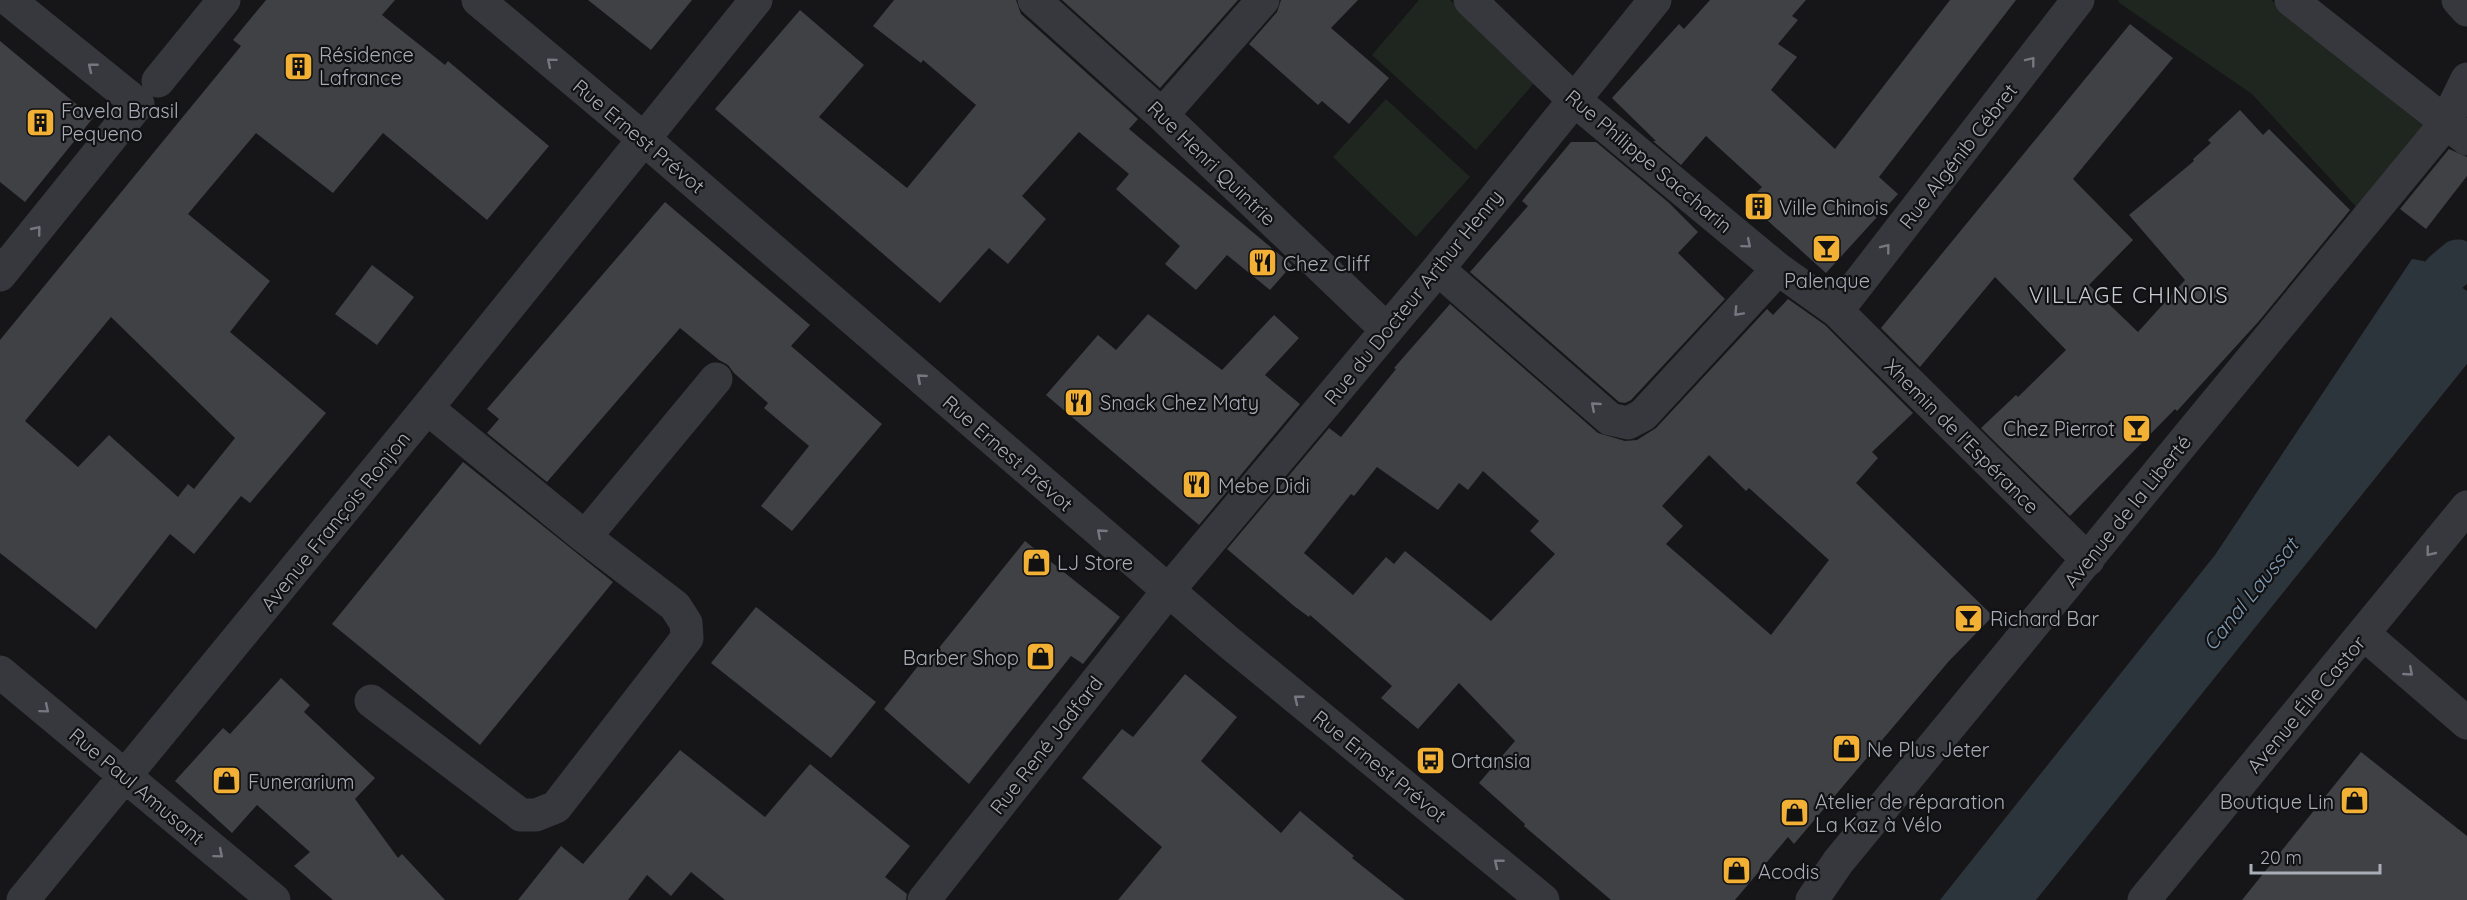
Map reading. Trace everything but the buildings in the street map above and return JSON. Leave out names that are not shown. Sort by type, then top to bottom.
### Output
[{"type":"street","points":[[9,0],[148,92]]},
{"type":"street","points":[[0,275],[224,0]]},
{"type":"street","name":"Rue Ernest Prévot","points":[[478,0],[645,140],[1168,591],[1543,900]]},
{"type":"street","name":"Avenue François Ronjon","points":[[23,900],[427,408],[756,0]]},
{"type":"street","name":"Rue Henri Quintrie","points":[[1034,0],[1162,115],[1387,330]]},
{"type":"street","points":[[1162,115],[1263,0]]},
{"type":"street","name":"Rue Philippe Saccharin","points":[[1470,0],[1573,99],[1778,269],[1837,311]]},
{"type":"street","name":"Rue du Docteur Arthur Henry","points":[[1168,591],[1438,269],[1655,0]]},
{"type":"street","name":"Rue Algénib Cébret","points":[[1837,311],[2078,0]]},
{"type":"street","points":[[2291,0],[2456,131]]},
{"type":"street","points":[[2458,0],[2467,10]]},
{"type":"street","name":"Avenue de la Liberté","points":[[1812,900],[1838,861],[2088,560],[2456,131],[2467,79]]},
{"type":"street","points":[[1438,269],[1610,419],[1628,423],[1643,415],[1778,269]]},
{"type":"street","name":"Xhemin de l'Espérance","points":[[1837,311],[2088,560]]},
{"type":"street","points":[[585,537],[716,379]]},
{"type":"street","points":[[371,701],[521,815],[536,815],[556,807],[687,638],[686,623],[675,606],[585,537],[427,408]]},
{"type":"street","name":"Avenue Élie Castor","points":[[2144,900],[2467,507]]},
{"type":"street","name":"Rue René Jadfard","points":[[924,900],[1168,591]]},
{"type":"street","points":[[2364,634],[2467,723]]},
{"type":"street","name":"Rue Paul Amusant","points":[[0,672],[274,900]]},
{"type":"shaded area","points":[[1419,0],[1450,0],[1535,82],[1476,150],[1372,55]]},
{"type":"shaded area","points":[[2119,0],[2271,0],[2429,131],[2360,211],[2252,94],[2118,2]]},
{"type":"shaded area","points":[[1386,99],[1470,177],[1416,237],[1333,157]]},
{"type":"water","points":[[2412,259],[2424,261],[2467,291],[2467,364],[2036,900],[1940,900],[2215,555]]},
{"type":"waterway","name":"Canal Laussat","points":[[2415,327],[2444,274],[2458,262]]},
{"type":"place","name":"Résidence Lafrance","points":[[298,66]]},
{"type":"place","name":"Favela Brasil Pequeno","points":[[40,122]]},
{"type":"place","name":"Ville Chinois","points":[[1758,207]]},
{"type":"place","name":"Palenque","points":[[1827,249]]},
{"type":"place","name":"Chez Cliff","points":[[1262,263]]},
{"type":"place","name":"Snack Chez Maty","points":[[1079,402]]},
{"type":"place","name":"Chez Pierrot","points":[[2136,428]]},
{"type":"place","name":"Mebe Didi","points":[[1197,485]]},
{"type":"place","name":"LJ Store","points":[[1036,562]]},
{"type":"place","name":"Richard Bar","points":[[1969,618]]},
{"type":"place","name":"Barber Shop","points":[[1040,657]]},
{"type":"place","name":"Ne Plus Jeter","points":[[1846,749]]},
{"type":"place","name":"Ortansia","points":[[1430,760]]},
{"type":"place","name":"Funerarium","points":[[227,781]]},
{"type":"place","name":"Boutique Lin","points":[[2355,801]]},
{"type":"place","name":"Atelier de réparation La Kaz à Vélo","points":[[1794,812]]},
{"type":"place","name":"Acodis","points":[[1737,871]]},
{"type":"district","name":"VILLAGE CHINOIS","points":[[2129,295]]}]
